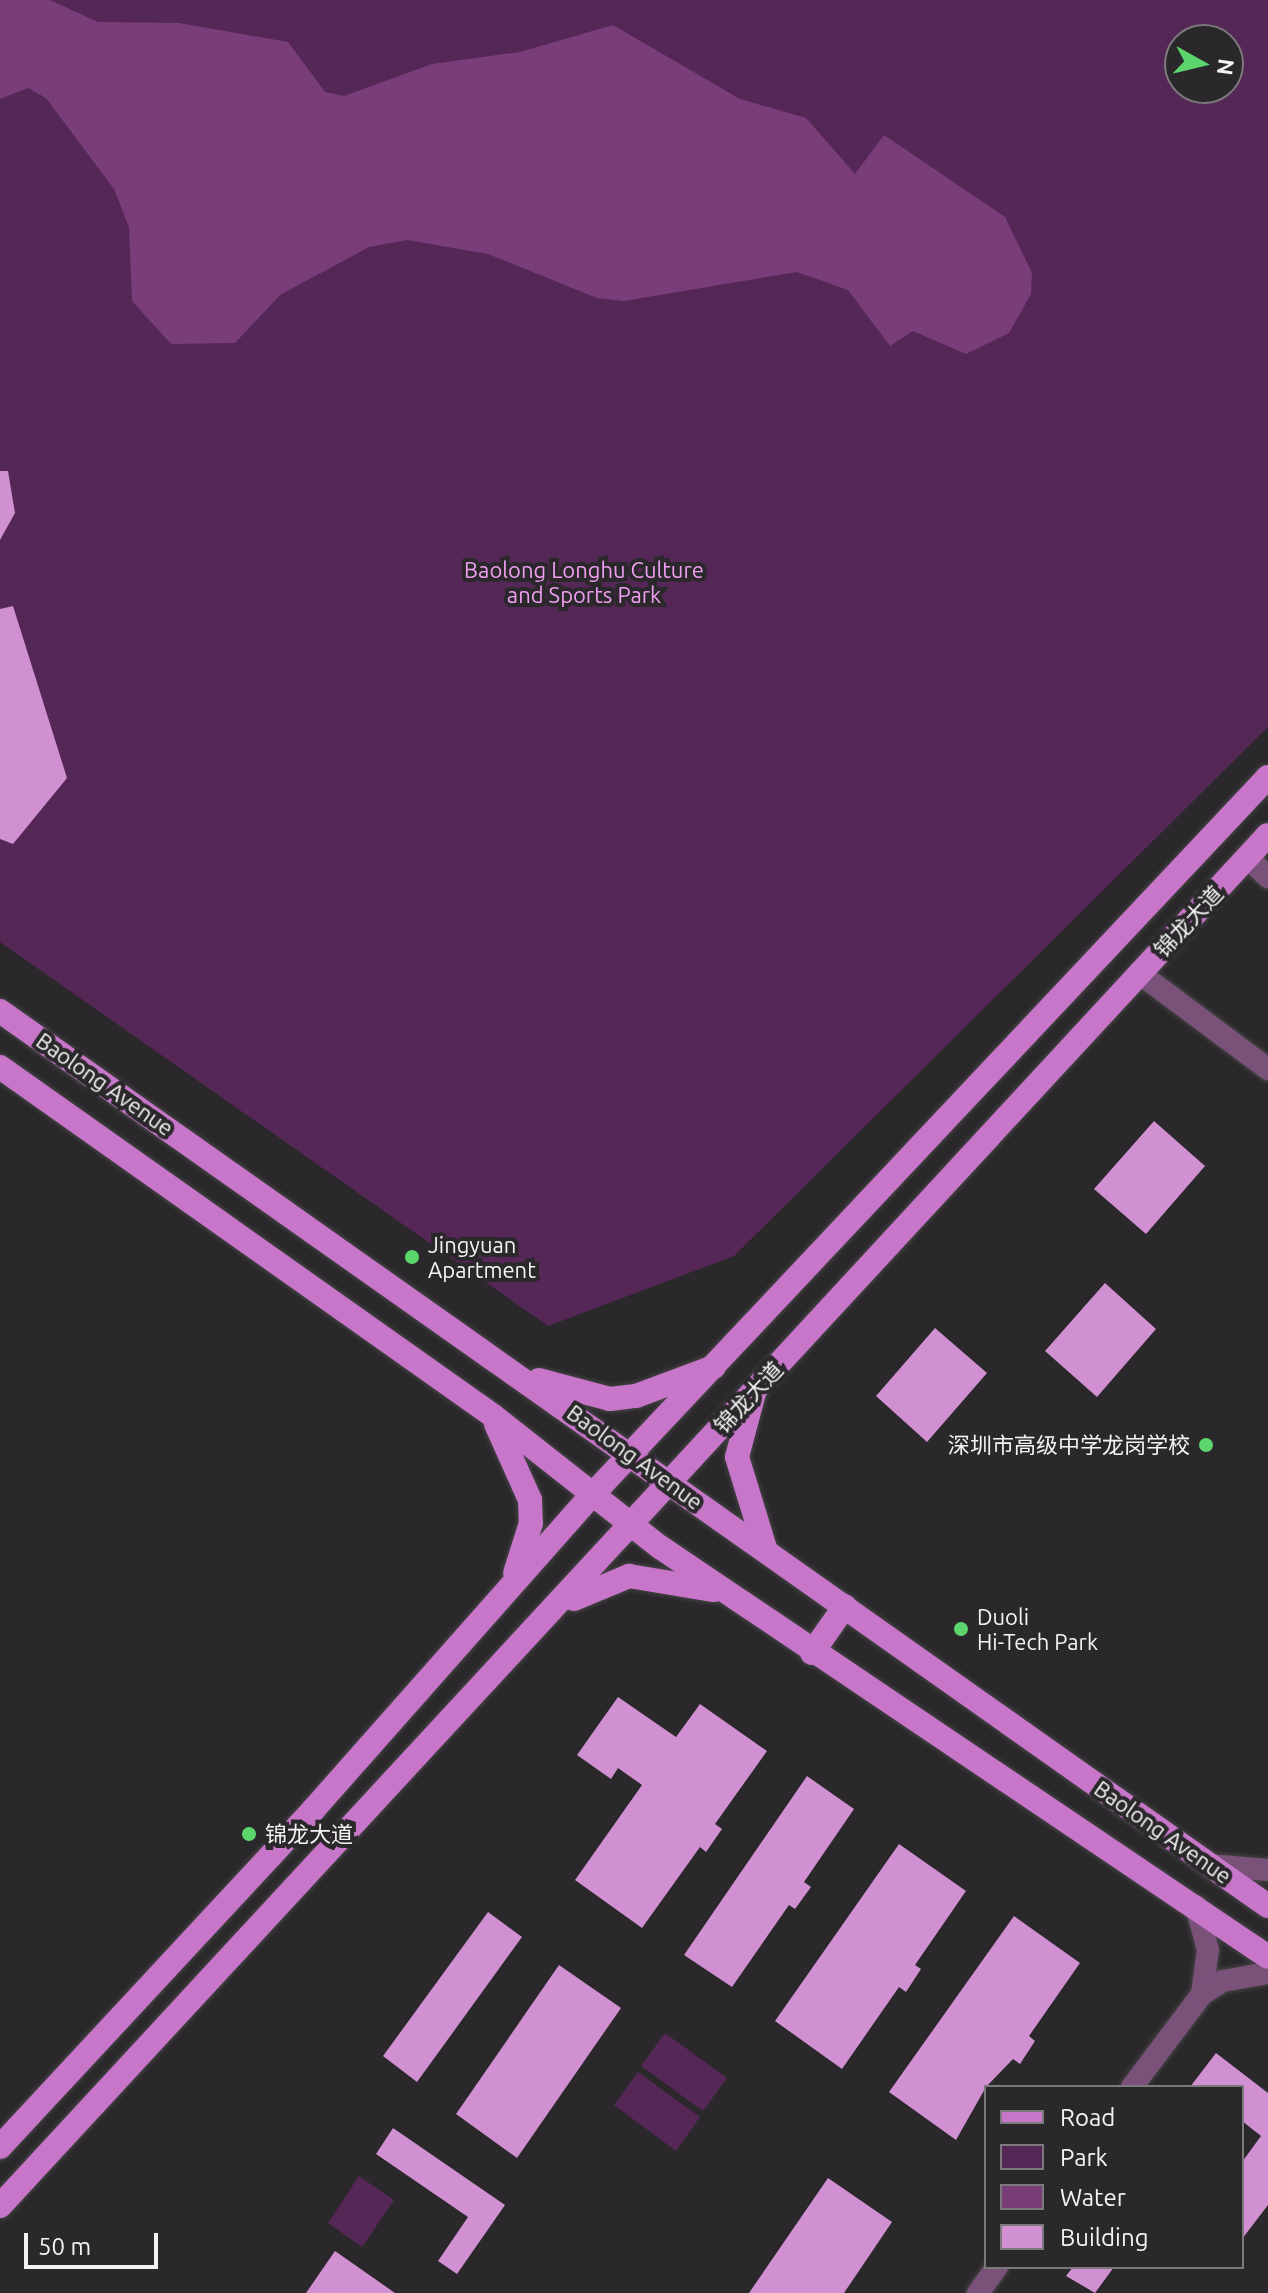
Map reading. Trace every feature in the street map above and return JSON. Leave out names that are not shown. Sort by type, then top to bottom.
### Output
[{"type":"main road","name":"锦龙大道","points":[[0,2147],[592,1495],[720,1365],[1268,777]]},
{"type":"main road","name":"锦龙大道","points":[[0,2206],[633,1526],[755,1388],[1268,835]]},
{"type":"main road","name":"Baolong Avenue","points":[[0,1011],[519,1373],[1268,1906]]},
{"type":"main road","name":"Baolong Avenue","points":[[0,1067],[492,1415],[633,1526],[812,1653],[1196,1906],[1268,1957]]},
{"type":"main road","points":[[519,1373],[610,1399],[636,1396],[720,1365]]},
{"type":"main road","points":[[755,1388],[737,1457],[766,1551]]},
{"type":"main road","points":[[492,1415],[530,1500],[531,1523],[509,1588]]},
{"type":"main road","points":[[551,1612],[629,1576],[728,1594]]},
{"type":"main road","points":[[812,1653],[845,1606]]},
{"type":"street","points":[[1247,857],[1268,877]]},
{"type":"street","points":[[1139,973],[1268,1069]]},
{"type":"street","points":[[1209,1865],[1268,1870]]},
{"type":"street","points":[[1196,1906],[1208,1950],[1202,1994]]},
{"type":"street","points":[[1134,2085],[1202,1994],[1223,1981],[1268,1973]]},
{"type":"street","points":[[978,2293],[996,2269]]},
{"type":"green space","name":"Baolong Longhu Culture and Sports Park","points":[[0,0],[1268,0],[1268,727],[734,1256],[548,1326],[0,942]]},
{"type":"green space","points":[[665,2033],[727,2078],[703,2111],[641,2066]]},
{"type":"green space","points":[[638,2072],[700,2117],[676,2151],[614,2105]]},
{"type":"green space","points":[[359,2176],[394,2200],[362,2247],[328,2223]]},
{"type":"water","points":[[0,0],[50,0],[98,22],[179,23],[288,42],[325,92],[344,96],[432,64],[520,52],[613,25],[740,99],[806,118],[855,174],[884,135],[1005,217],[1032,273],[1031,294],[1009,333],[966,354],[913,331],[890,346],[848,290],[797,272],[624,301],[597,298],[488,254],[407,240],[369,247],[280,295],[235,343],[171,344],[132,301],[129,227],[114,189],[46,98],[28,88],[0,99]]},
{"type":"building","points":[[0,471],[8,471],[15,513],[0,540]]},
{"type":"building","points":[[13,606],[67,778],[13,844],[0,839],[0,609]]},
{"type":"building","points":[[1154,1121],[1205,1166],[1146,1234],[1094,1189]]},
{"type":"building","points":[[1105,1283],[1156,1329],[1097,1397],[1045,1351]]},
{"type":"building","points":[[935,1328],[987,1373],[927,1442],[876,1396]]},
{"type":"building","points":[[618,1697],[676,1737],[700,1704],[767,1751],[715,1824],[722,1829],[706,1852],[700,1847],[642,1928],[575,1880],[642,1785],[618,1768],[611,1779],[577,1755]]},
{"type":"building","points":[[807,1776],[854,1809],[804,1882],[811,1887],[795,1909],[789,1905],[732,1987],[684,1955]]},
{"type":"building","points":[[899,1844],[966,1891],[915,1965],[921,1969],[906,1992],[899,1987],[842,2069],[775,2021]]},
{"type":"building","points":[[488,1912],[522,1937],[417,2082],[383,2056]]},
{"type":"building","points":[[1014,1916],[1080,1963],[1029,2036],[1035,2041],[1020,2064],[1013,2059],[988,2085],[984,2085],[984,2091],[956,2140],[889,2092]]},
{"type":"building","points":[[559,1965],[621,2008],[517,2158],[456,2114]]},
{"type":"building","points":[[1216,2053],[1268,2093],[1268,2205],[1244,2236],[1244,2159],[1261,2136],[1244,2123],[1244,2085],[1192,2085]]},
{"type":"building","points":[[393,2128],[505,2205],[457,2274],[438,2261],[468,2217],[376,2154]]},
{"type":"building","points":[[828,2178],[892,2222],[844,2293],[749,2293]]},
{"type":"building","points":[[335,2251],[395,2293],[306,2293]]},
{"type":"building","points":[[1071,2269],[1113,2269],[1095,2293],[1066,2276]]},
{"type":"place","name":"Jingyuan Apartment","points":[[412,1257]]},
{"type":"place","name":"深圳市高级中学龙岗学校","points":[[1206,1445]]},
{"type":"place","name":"Duoli Hi-Tech Park","points":[[961,1629]]},
{"type":"place","name":"锦龙大道","points":[[249,1834]]}]
